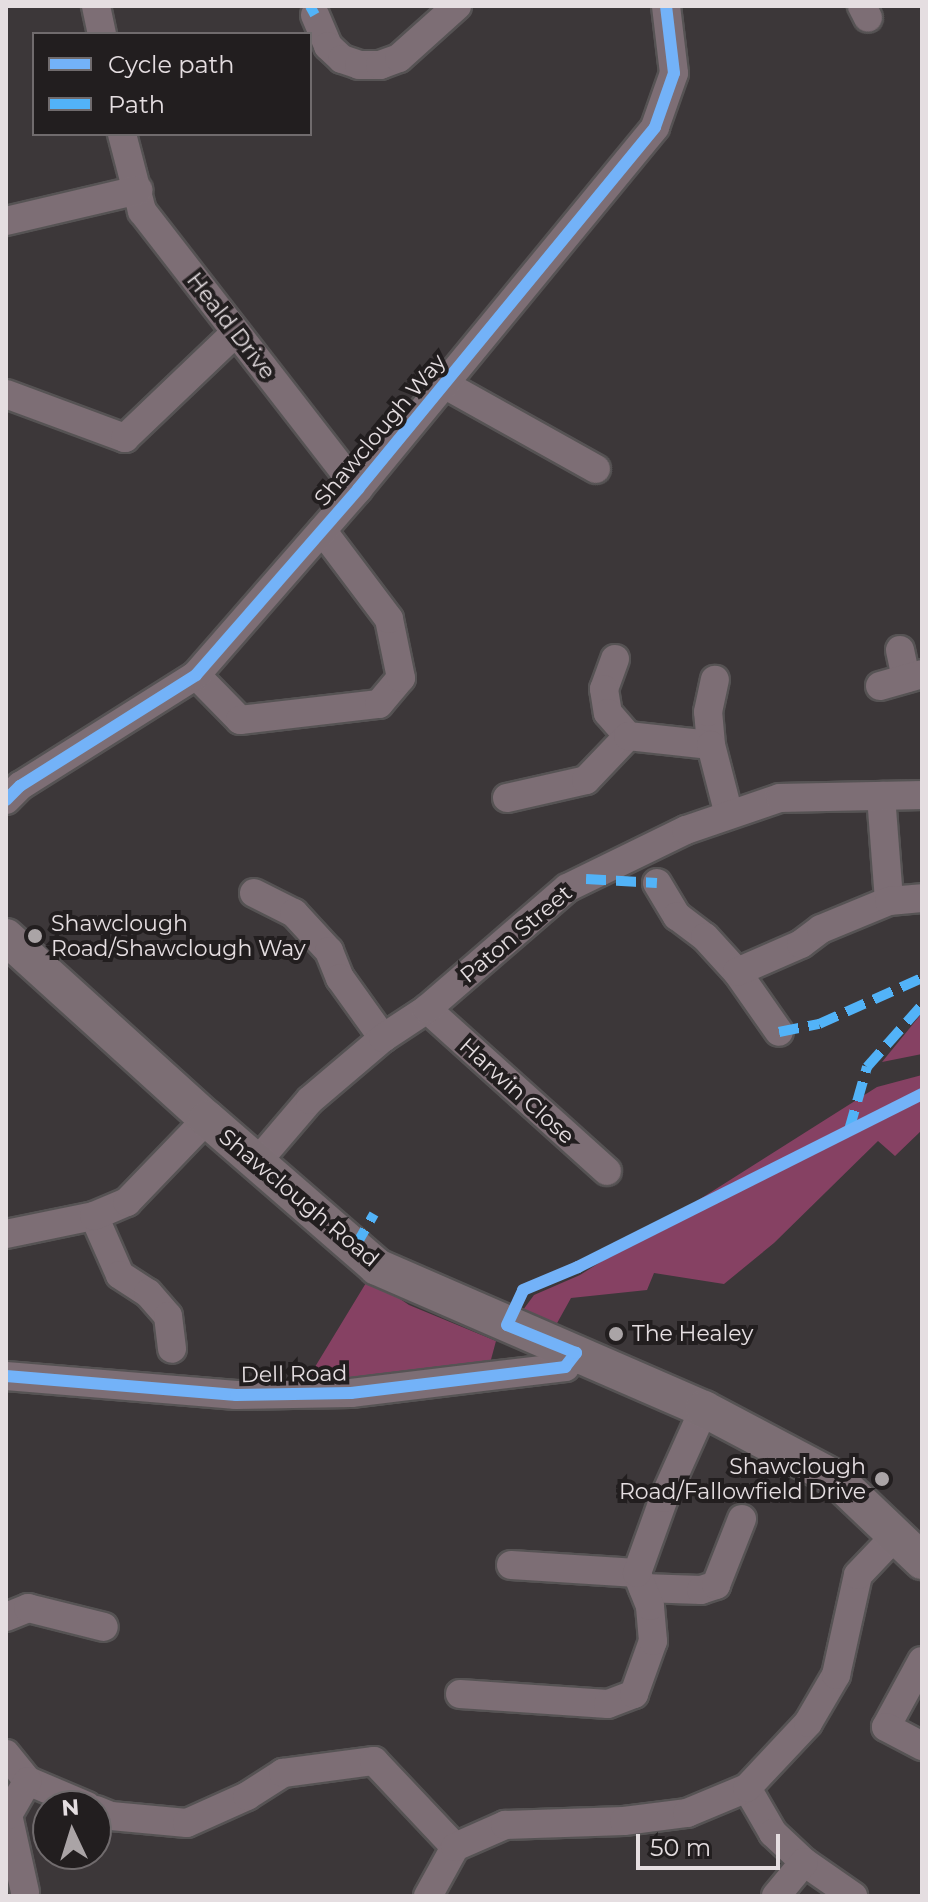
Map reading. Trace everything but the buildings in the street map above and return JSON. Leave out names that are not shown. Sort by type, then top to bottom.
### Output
[{"type":"main road","name":"Shawclough Road","points":[[6,937],[207,1119],[377,1267],[704,1409],[836,1479],[922,1561]]},
{"type":"street","points":[[96,6],[102,32]]},
{"type":"street","points":[[315,15],[328,46],[342,59],[359,65],[380,65],[399,58],[457,6]]},
{"type":"street","name":"Shawclough Way","points":[[6,800],[20,786],[196,675],[358,489],[655,127],[674,73],[666,6]]},
{"type":"street","name":"Heald Drive","points":[[124,143],[142,211],[358,489]]},
{"type":"street","points":[[6,221],[138,190]]},
{"type":"street","points":[[6,394],[125,438],[236,332]]},
{"type":"street","points":[[444,384],[596,469]]},
{"type":"street","points":[[196,675],[240,720],[379,704],[401,678],[389,619],[322,530]]},
{"type":"street","points":[[900,650],[903,679]]},
{"type":"street","points":[[615,659],[604,689],[608,713],[628,736],[711,745]]},
{"type":"street","points":[[715,680],[708,712],[711,745],[729,815]]},
{"type":"street","points":[[507,798],[586,780],[628,736]]},
{"type":"street","name":"Paton Street","points":[[257,1162],[310,1100],[383,1038],[427,1009],[567,888],[686,830],[780,798],[922,795]]},
{"type":"street","points":[[881,796],[889,901]]},
{"type":"street","points":[[657,883],[677,916],[705,937],[737,972],[779,1032]]},
{"type":"street","points":[[254,893],[294,913],[329,951],[340,978],[383,1038]]},
{"type":"street","points":[[737,972],[801,944],[821,929],[889,901],[922,898]]},
{"type":"street","name":"Harwin Close","points":[[427,1009],[607,1171]]},
{"type":"street","points":[[6,1234],[94,1216],[127,1202],[207,1119]]},
{"type":"street","points":[[94,1216],[120,1275],[148,1293],[168,1316],[172,1349]]},
{"type":"street","name":"Dell Road","points":[[6,1376],[236,1395],[351,1393],[565,1367],[576,1353]]},
{"type":"street","points":[[460,1694],[608,1704],[634,1694],[653,1641],[650,1606],[640,1580],[664,1498],[704,1409]]},
{"type":"street","points":[[511,1565],[701,1590],[716,1585],[742,1519]]},
{"type":"street","points":[[428,1896],[455,1847],[505,1825],[624,1821],[687,1813],[747,1788],[805,1728],[815,1711],[836,1675],[858,1575],[894,1537]]},
{"type":"street","points":[[6,1617],[28,1608],[104,1627]]},
{"type":"street","points":[[922,1661],[886,1727],[922,1746]]},
{"type":"street","points":[[6,1754],[28,1781],[49,1790]]},
{"type":"street","points":[[112,1816],[187,1823],[247,1796],[283,1773],[374,1761],[455,1847]]},
{"type":"street","points":[[25,1892],[8,1815],[28,1781]]},
{"type":"street","points":[[747,1788],[773,1833],[804,1862],[853,1896]]},
{"type":"street","points":[[776,1896],[804,1862]]},
{"type":"shaded area","points":[[922,1013],[922,1054],[882,1062]]},
{"type":"shaded area","points":[[922,1075],[922,1130],[895,1156],[878,1141],[774,1243],[724,1284],[654,1273],[647,1290],[571,1298],[556,1325],[523,1310],[534,1295],[580,1275],[877,1087]]},
{"type":"shaded area","points":[[369,1278],[409,1305],[496,1341],[489,1367],[304,1385]]},
{"type":"marked path","points":[[310,6],[315,15]]},
{"type":"marked path","points":[[586,879],[657,883]]},
{"type":"marked path","points":[[779,1032],[819,1024],[922,978]]},
{"type":"marked path","points":[[849,1130],[867,1067],[922,1005]]},
{"type":"marked path","points":[[355,1247],[374,1214]]},
{"type":"cycle path","points":[[6,800],[20,786],[196,675],[358,489],[655,127],[674,73],[666,6]]},
{"type":"cycle path","points":[[6,1376],[236,1395],[351,1393],[565,1367],[576,1353],[507,1325],[523,1290],[578,1267],[922,1094]]},
{"type":"place","name":"Shawclough Road/Shawclough Way","points":[[35,936]]},
{"type":"place","name":"The Healey","points":[[616,1334]]},
{"type":"place","name":"Shawclough Road/Fallowfield Drive","points":[[882,1479]]}]
